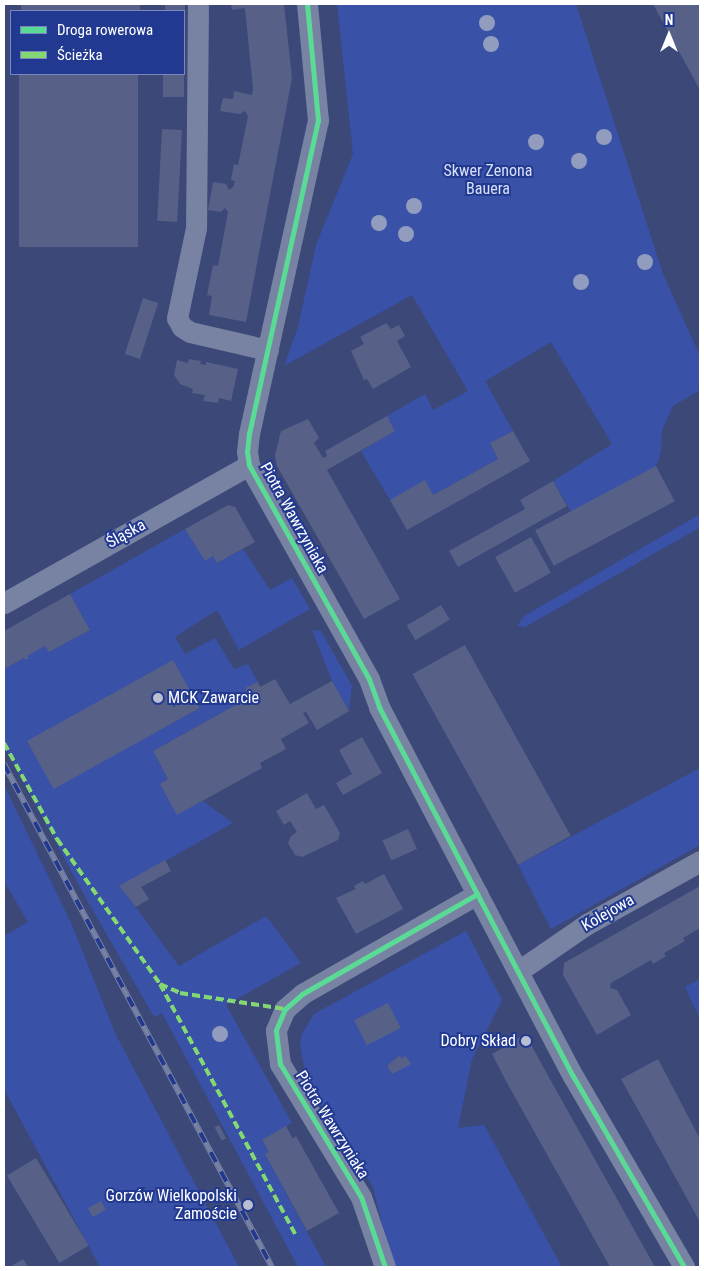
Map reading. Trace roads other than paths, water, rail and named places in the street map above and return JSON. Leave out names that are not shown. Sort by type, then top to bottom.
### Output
[{"type":"street","points":[[198,4],[196,228],[177,316],[180,325],[190,332],[268,350]]},
{"type":"street","name":"Piotra Wawrzyniaka","points":[[307,4],[318,120],[249,433],[246,451],[249,465],[369,679],[379,707],[477,894],[520,970],[572,1076],[684,1267]]},
{"type":"street","name":"Śląska","points":[[4,603],[249,465]]},
{"type":"street","name":"Kolejowa","points":[[520,970],[587,924],[700,861]]},
{"type":"street","name":"Piotra Wawrzyniaka","points":[[386,1267],[362,1197],[280,1064],[275,1041],[276,1030],[285,1009],[302,994],[477,894]]},
{"type":"railway","points":[[4,764],[272,1267]]},
{"type":"place","name":"MCK Zawarcie","points":[[158,698]]},
{"type":"place","name":"Dobry Skład","points":[[526,1041]]},
{"type":"place","name":"Gorzów Wielkopolski Zamoście","points":[[248,1205]]},
{"type":"park label","name":"Skwer Zenona Bauera","points":[[488,180]]}]
